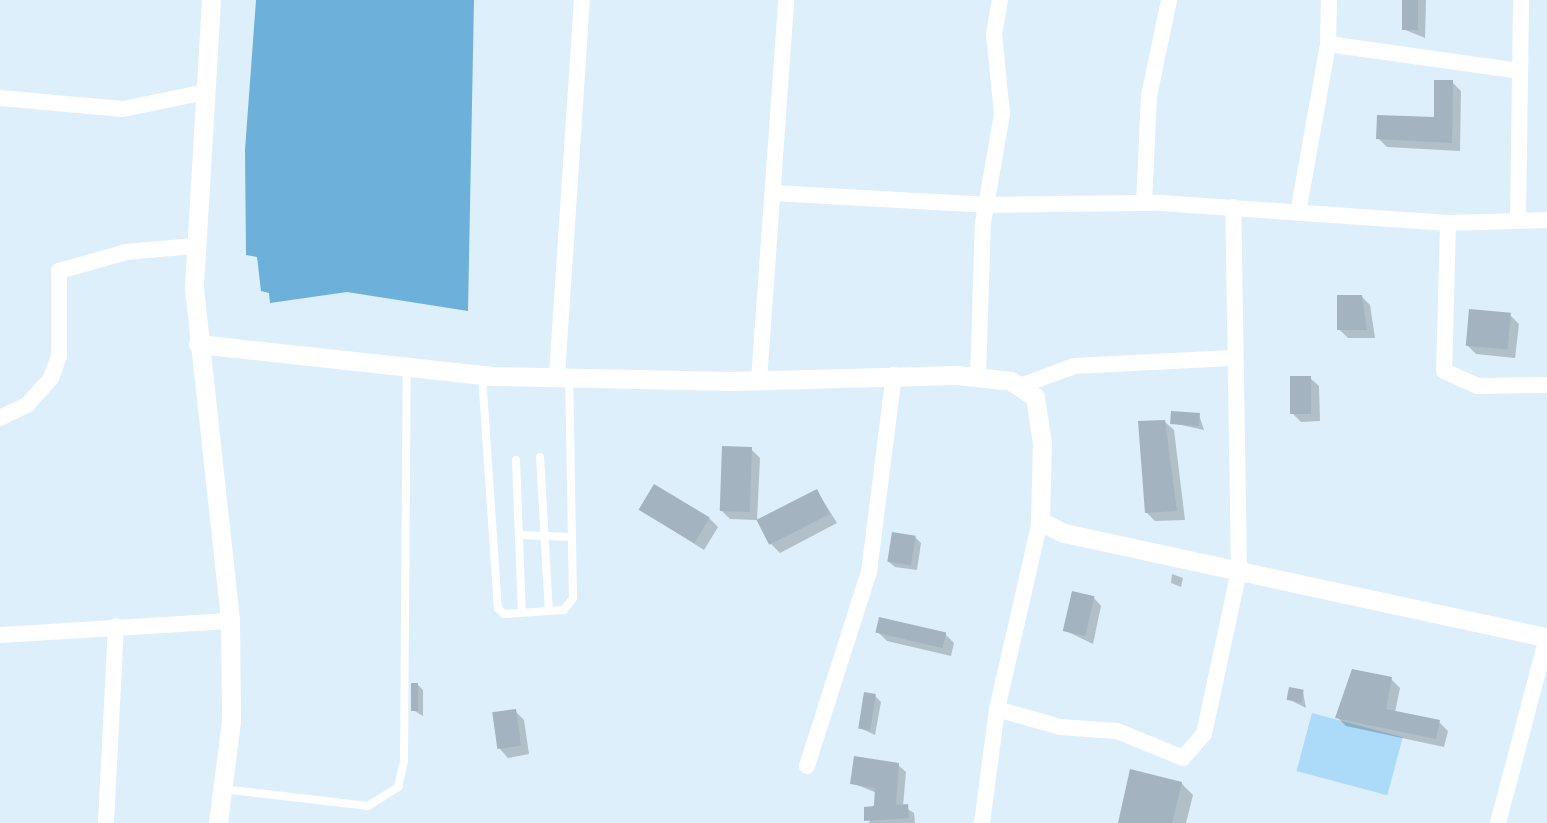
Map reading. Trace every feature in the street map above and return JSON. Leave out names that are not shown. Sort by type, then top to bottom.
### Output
[{"type":"street","points":[[211,0],[195,246],[198,344],[230,621],[223,789],[218,823]]},
{"type":"street","points":[[563,375],[582,0]]},
{"type":"street","points":[[759,380],[786,0]]},
{"type":"street","points":[[978,378],[985,205],[1002,114],[993,34],[1000,0]]},
{"type":"street","points":[[1144,203],[1149,96],[1169,0]]},
{"type":"street","points":[[1298,213],[1328,44],[1329,0]]},
{"type":"street","points":[[1518,220],[1521,0]]},
{"type":"street","points":[[1328,44],[1520,71]]},
{"type":"street","points":[[0,98],[122,109],[205,92]]},
{"type":"street","points":[[773,193],[985,205],[1144,203],[1233,206],[1448,223],[1547,220]]},
{"type":"street","points":[[997,709],[1060,727],[1111,730],[1167,755],[1190,756],[1204,734],[1239,571],[1232,358],[1233,206]]},
{"type":"street","points":[[1448,223],[1444,371],[1477,386],[1547,385]]},
{"type":"street","points":[[0,418],[27,405],[51,378],[59,356],[59,271],[126,252],[195,246]]},
{"type":"street","points":[[198,344],[407,369],[482,375],[759,380],[894,375],[978,378],[1023,385],[1074,366],[1232,358]]},
{"type":"street","points":[[807,766],[869,572],[894,375]]},
{"type":"street","points":[[982,823],[997,709],[1040,521],[1042,443],[1035,397],[1023,385]]},
{"type":"street","points":[[1040,521],[1091,541],[1547,637],[1498,823]]},
{"type":"street","points":[[0,635],[230,621]]},
{"type":"street","points":[[106,823],[116,626]]},
{"type":"lane","points":[[223,789],[368,806],[398,787],[404,761],[407,369]]},
{"type":"lane","points":[[482,375],[498,608],[504,614],[549,611],[571,606],[572,537],[563,375]]},
{"type":"lane","points":[[540,457],[549,611]]},
{"type":"lane","points":[[516,460],[522,613]]},
{"type":"lane","points":[[519,535],[572,537]]},
{"type":"shaded area","points":[[256,0],[474,0],[468,311],[347,292],[270,303],[269,293],[261,291],[257,257],[246,255],[245,150]]},
{"type":"shaded area","points":[[1312,713],[1403,737],[1387,795],[1296,771]]},
{"type":"building","points":[[1402,0],[1418,0],[1418,30],[1402,30]]},
{"type":"building","points":[[1434,80],[1453,80],[1452,143],[1376,139],[1377,115],[1434,117]]},
{"type":"building","points":[[1337,295],[1362,295],[1367,330],[1337,330]]},
{"type":"building","points":[[1469,309],[1511,313],[1508,350],[1466,346]]},
{"type":"building","points":[[1290,376],[1311,376],[1311,414],[1290,414]]},
{"type":"building","points":[[1171,411],[1200,413],[1199,426],[1170,424]]},
{"type":"building","points":[[1165,420],[1177,511],[1145,513],[1138,421]]},
{"type":"building","points":[[722,446],[752,447],[750,512],[720,511]]},
{"type":"building","points":[[654,484],[710,517],[694,543],[639,510]]},
{"type":"building","points":[[817,489],[830,514],[769,545],[756,520]]},
{"type":"building","points":[[892,532],[916,536],[911,565],[887,562]]},
{"type":"building","points":[[1072,591],[1094,596],[1085,636],[1063,631]]},
{"type":"building","points":[[879,617],[946,633],[943,648],[875,633]]},
{"type":"building","points":[[1352,669],[1392,677],[1386,709],[1440,720],[1436,739],[1335,718]]},
{"type":"building","points":[[411,683],[418,683],[418,711],[411,711]]},
{"type":"building","points":[[1289,687],[1304,690],[1301,703],[1287,700]]},
{"type":"building","points":[[864,692],[876,694],[870,730],[858,729]]},
{"type":"building","points":[[516,709],[521,746],[497,749],[492,712]]},
{"type":"building","points":[[854,756],[899,763],[896,805],[908,804],[909,818],[864,821],[864,807],[874,806],[875,788],[850,784]]},
{"type":"building","points":[[1130,769],[1182,782],[1172,823],[1118,823]]}]
